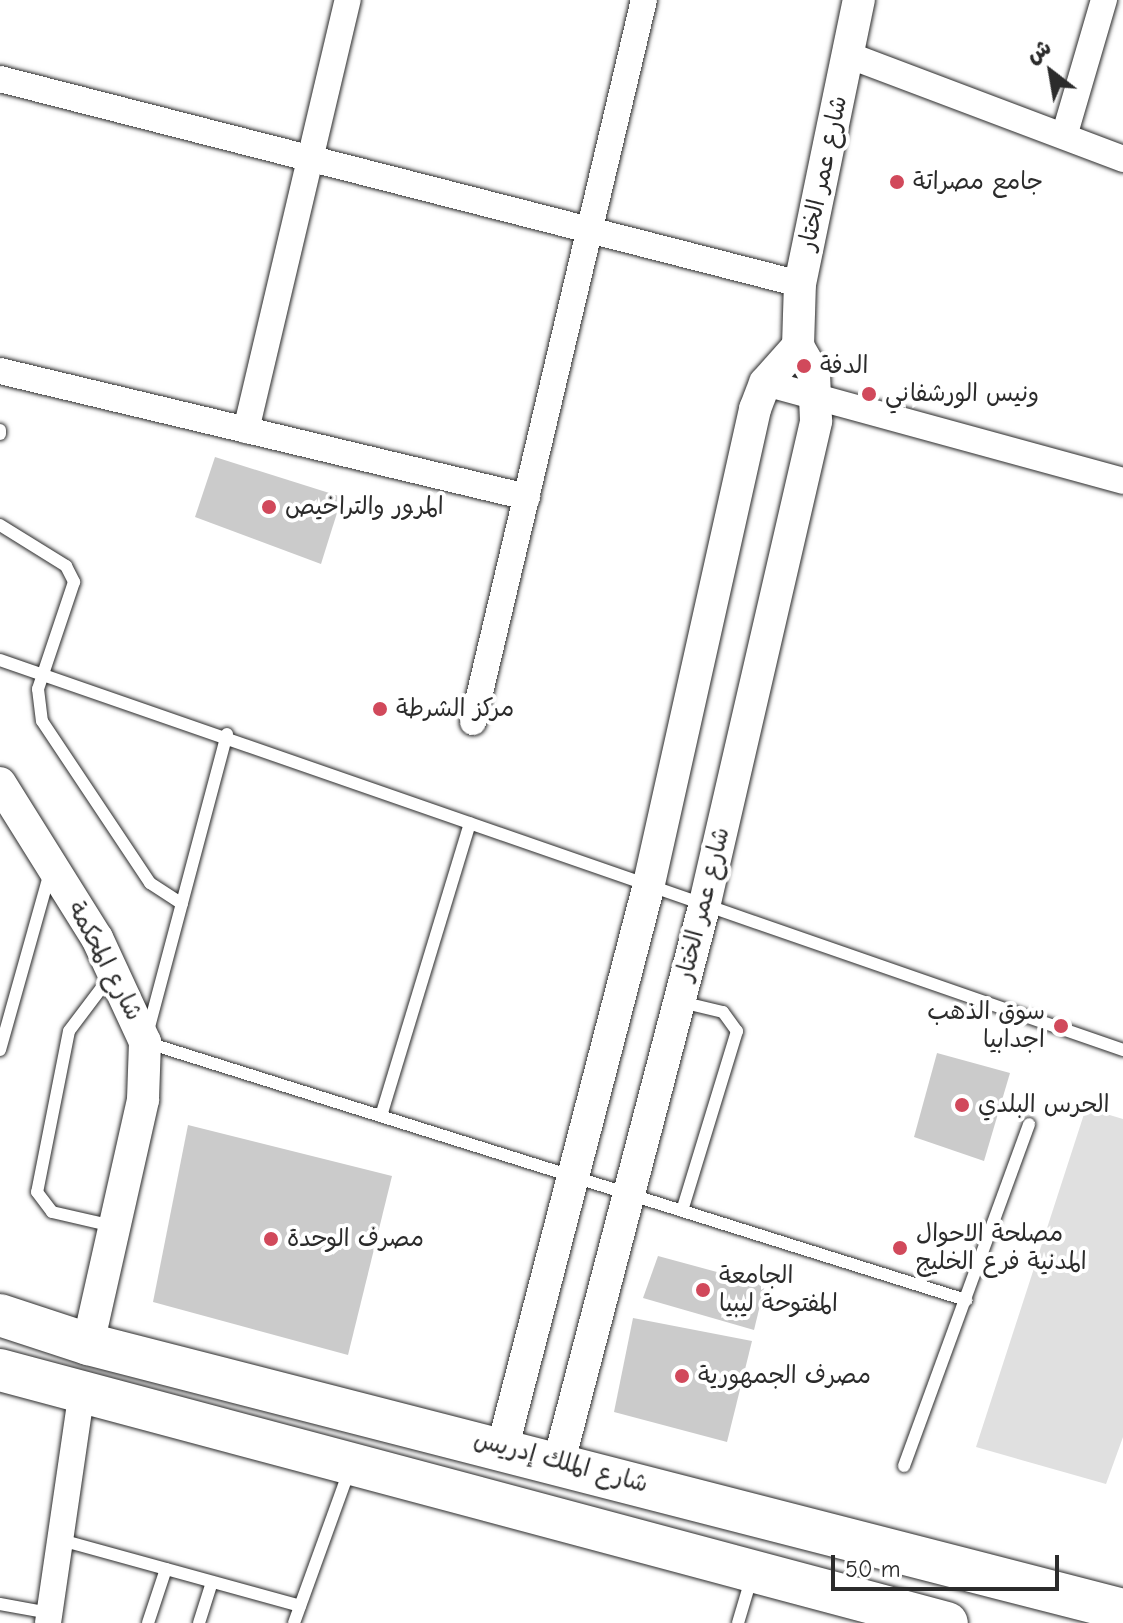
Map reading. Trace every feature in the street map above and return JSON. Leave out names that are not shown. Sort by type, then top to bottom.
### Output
[{"type":"highway","name":"شارع الملك إدريس","points":[[0,1315],[88,1344],[503,1446],[1123,1610]]},
{"type":"highway","points":[[0,1370],[947,1623]]},
{"type":"street","points":[[246,430],[348,0]]},
{"type":"street","points":[[473,722],[644,0]]},
{"type":"street","name":"شارع عمر الختار","points":[[559,1461],[625,1193],[704,907],[818,395],[798,346],[800,284],[859,0]]},
{"type":"street","points":[[1065,133],[1104,0]]},
{"type":"street","points":[[848,55],[1065,133],[1123,159]]},
{"type":"street","points":[[0,79],[800,284]]},
{"type":"street","points":[[503,1446],[576,1178],[648,888],[765,383],[798,346]]},
{"type":"street","points":[[0,371],[527,497]]},
{"type":"street","points":[[765,383],[818,395],[1123,481]]},
{"type":"street","name":"شارع المحكمة","points":[[0,783],[114,972],[145,1042],[143,1100],[88,1344]]},
{"type":"street","points":[[49,1618],[82,1391]]},
{"type":"lane","points":[[0,525],[66,566],[74,582],[37,700],[48,731],[150,883],[182,904]]},
{"type":"lane","points":[[0,660],[227,734],[648,888],[1123,1050]]},
{"type":"lane","points":[[227,734],[145,1042],[966,1300]]},
{"type":"lane","points":[[381,1116],[470,823]]},
{"type":"lane","points":[[0,1050],[52,865]]},
{"type":"lane","points":[[114,972],[69,1031],[37,1192],[52,1212],[115,1226]]},
{"type":"lane","points":[[678,1001],[723,1012],[737,1031],[682,1211]]},
{"type":"lane","points":[[904,1466],[1029,1124]]},
{"type":"lane","points":[[294,1623],[352,1463]]},
{"type":"lane","points":[[61,1540],[300,1606]]},
{"type":"lane","points":[[148,1623],[166,1569]]},
{"type":"lane","points":[[738,1623],[754,1570]]},
{"type":"lane","points":[[199,1623],[212,1582]]},
{"type":"lane","points":[[0,1604],[49,1618]]},
{"type":"shaded area","points":[[1086,1108],[1123,1119],[1123,1437],[1106,1484],[976,1447]]},
{"type":"building","name":"المرور والتراخيص","points":[[215,457],[342,497],[321,564],[195,517]]},
{"type":"building","name":"الحرس البلدي","points":[[937,1053],[1010,1073],[984,1161],[914,1137]]},
{"type":"building","name":"مصرف الوحدة","points":[[188,1125],[392,1176],[348,1355],[153,1302]]},
{"type":"building","points":[[658,1256],[765,1285],[754,1330],[643,1298]]},
{"type":"building","name":"مصرف الجمهورية","points":[[633,1318],[752,1341],[727,1442],[614,1412]]},
{"type":"place","name":"جامع مصراتة","points":[[897,182]]},
{"type":"place","name":"الدفة","points":[[804,366]]},
{"type":"place","name":"ونيس الورشفاني","points":[[869,394]]},
{"type":"place","name":"المرور والتراخيص","points":[[269,507]]},
{"type":"place","name":"مركز الشرطة","points":[[380,709]]},
{"type":"place","name":"سوق الذهب اجدابيا","points":[[1061,1026]]},
{"type":"place","name":"الحرس البلدي","points":[[962,1105]]},
{"type":"place","name":"مصرف الوحدة","points":[[271,1239]]},
{"type":"place","name":"مصلحة الاحوال المدنية فرع الخليج","points":[[900,1248]]},
{"type":"place","name":"الجامعة المفتوحة ليبيا","points":[[703,1290]]},
{"type":"place","name":"مصرف الجمهورية","points":[[682,1376]]}]
